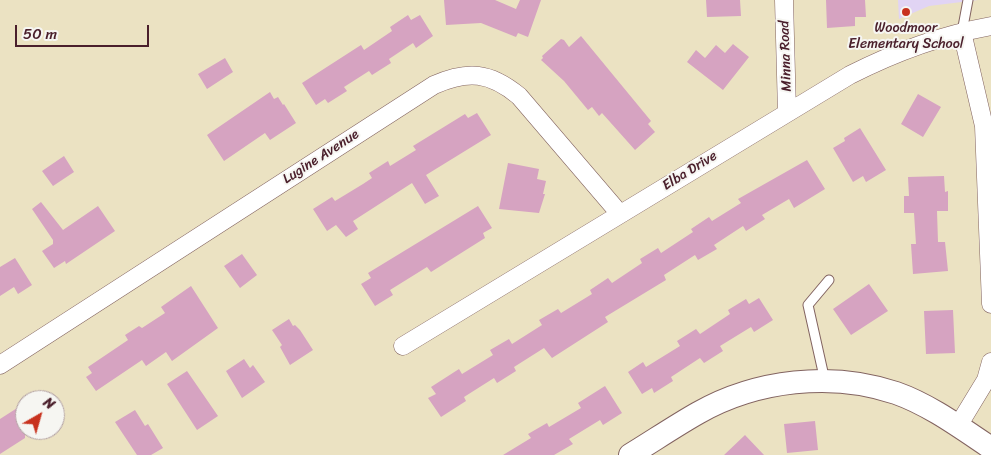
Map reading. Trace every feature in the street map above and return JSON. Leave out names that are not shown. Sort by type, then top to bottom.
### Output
[{"type":"street","name":"Minna Road","points":[[784,0],[787,112]]},
{"type":"street","name":"Elba Drive","points":[[403,346],[787,112],[888,55],[962,32],[991,26]]},
{"type":"street","points":[[962,32],[984,126],[991,304]]},
{"type":"street","name":"Lugine Avenue","points":[[0,365],[434,85],[454,76],[473,74],[505,85],[519,96],[620,214]]},
{"type":"street","points":[[958,426],[986,380],[991,362]]},
{"type":"street","points":[[630,455],[699,412],[738,395],[778,384],[825,382],[861,384],[897,393],[958,426],[991,448]]},
{"type":"lane","points":[[962,32],[968,0]]},
{"type":"lane","points":[[825,382],[808,305],[829,280]]},
{"type":"shaded area","name":"Woodmoor Elementary School","points":[[898,0],[978,0],[929,6],[899,19]]},
{"type":"building","points":[[444,0],[495,0],[516,9],[520,0],[541,0],[528,37],[518,33],[516,37],[481,23],[446,25]]},
{"type":"building","points":[[706,0],[740,0],[741,16],[707,17]]},
{"type":"building","points":[[826,0],[865,0],[866,17],[855,17],[855,26],[827,28]]},
{"type":"building","points":[[408,15],[411,20],[420,15],[433,36],[416,48],[413,43],[389,59],[391,63],[372,75],[369,71],[344,87],[347,91],[328,103],[325,99],[316,105],[302,83],[361,45],[364,50],[392,31],[390,27]]},
{"type":"building","points":[[581,36],[651,121],[648,124],[655,132],[635,150],[602,113],[599,116],[592,107],[588,110],[564,81],[541,60],[542,56],[561,39],[569,47]]},
{"type":"building","points":[[733,44],[749,57],[723,90],[687,62],[696,50],[705,58],[716,45],[725,53]]},
{"type":"building","points":[[225,58],[233,72],[207,89],[198,74]]},
{"type":"building","points":[[270,92],[274,99],[278,97],[284,104],[296,123],[270,140],[265,133],[224,161],[207,135]]},
{"type":"building","points":[[918,94],[941,107],[923,137],[901,124]]},
{"type":"building","points":[[477,113],[491,135],[426,175],[439,196],[425,204],[412,183],[353,221],[358,229],[346,237],[336,225],[327,231],[313,209],[332,197],[335,201],[363,184],[372,178],[369,173],[388,161],[390,166],[416,150],[413,146],[465,114],[468,118]]},
{"type":"building","points":[[860,128],[886,170],[866,182],[863,176],[853,182],[833,148],[845,141],[844,138]]},
{"type":"building","points":[[64,156],[74,172],[53,186],[42,171]]},
{"type":"building","points":[[807,160],[825,189],[794,208],[789,199],[762,215],[765,219],[746,231],[743,226],[714,245],[717,249],[698,260],[695,255],[664,275],[666,280],[605,317],[608,322],[552,358],[544,348],[514,367],[516,371],[497,383],[494,378],[464,397],[466,401],[441,417],[428,398],[436,394],[431,387],[459,369],[462,374],[493,355],[490,350],[509,339],[512,344],[542,325],[539,320],[558,309],[561,313],[592,294],[590,290],[608,278],[612,283],[642,263],[640,259],[658,248],[661,253],[693,232],[691,229],[709,217],[712,221],[741,203],[738,199]]},
{"type":"building","points":[[508,163],[539,169],[537,179],[546,181],[543,194],[545,194],[539,213],[499,209]]},
{"type":"building","points":[[944,176],[945,192],[948,191],[948,211],[937,211],[938,242],[945,242],[948,271],[913,274],[911,244],[916,244],[914,213],[904,213],[904,196],[909,196],[908,177]]},
{"type":"building","points":[[41,202],[63,230],[98,206],[115,231],[66,264],[65,261],[54,268],[42,251],[53,244],[53,240],[32,209]]},
{"type":"building","points":[[478,206],[492,228],[483,233],[485,238],[431,272],[427,267],[390,290],[393,295],[375,306],[361,284],[371,278],[368,273]]},
{"type":"building","points":[[242,254],[257,275],[240,288],[224,266]]},
{"type":"building","points":[[15,258],[32,285],[18,294],[14,287],[0,296],[0,267]]},
{"type":"building","points":[[869,284],[888,311],[851,335],[833,309]]},
{"type":"building","points":[[191,286],[218,328],[172,361],[166,352],[146,366],[142,360],[96,391],[86,377],[92,373],[88,367],[128,340],[125,335],[139,326],[142,328],[165,313],[161,307]]},
{"type":"building","points":[[759,298],[773,320],[754,332],[751,327],[720,346],[723,351],[704,363],[700,358],[671,377],[673,381],[654,393],[652,388],[642,394],[628,372],[643,362],[646,367],[680,346],[677,341],[696,329],[700,334],[730,314],[728,310],[746,299],[749,304]]},
{"type":"building","points":[[953,310],[955,353],[926,354],[924,311]]},
{"type":"building","points":[[289,319],[293,326],[295,325],[300,330],[313,350],[290,365],[280,347],[282,345],[272,330]]},
{"type":"building","points":[[244,359],[250,368],[253,365],[265,382],[242,398],[226,371]]},
{"type":"building","points":[[187,371],[218,416],[197,430],[167,384]]},
{"type":"building","points":[[605,386],[622,413],[603,425],[600,420],[569,439],[573,444],[554,455],[503,455],[531,438],[528,434],[547,423],[549,427],[581,408],[578,403]]},
{"type":"building","points":[[15,409],[15,440],[22,440],[0,454],[0,419]]},
{"type":"building","points":[[135,410],[145,426],[148,424],[163,448],[151,455],[137,455],[115,422]]},
{"type":"building","points":[[815,421],[818,450],[787,453],[784,424]]},
{"type":"building","points":[[745,435],[764,455],[724,455]]},
{"type":"place","name":"Woodmoor Elementary School","points":[[906,12]]}]
